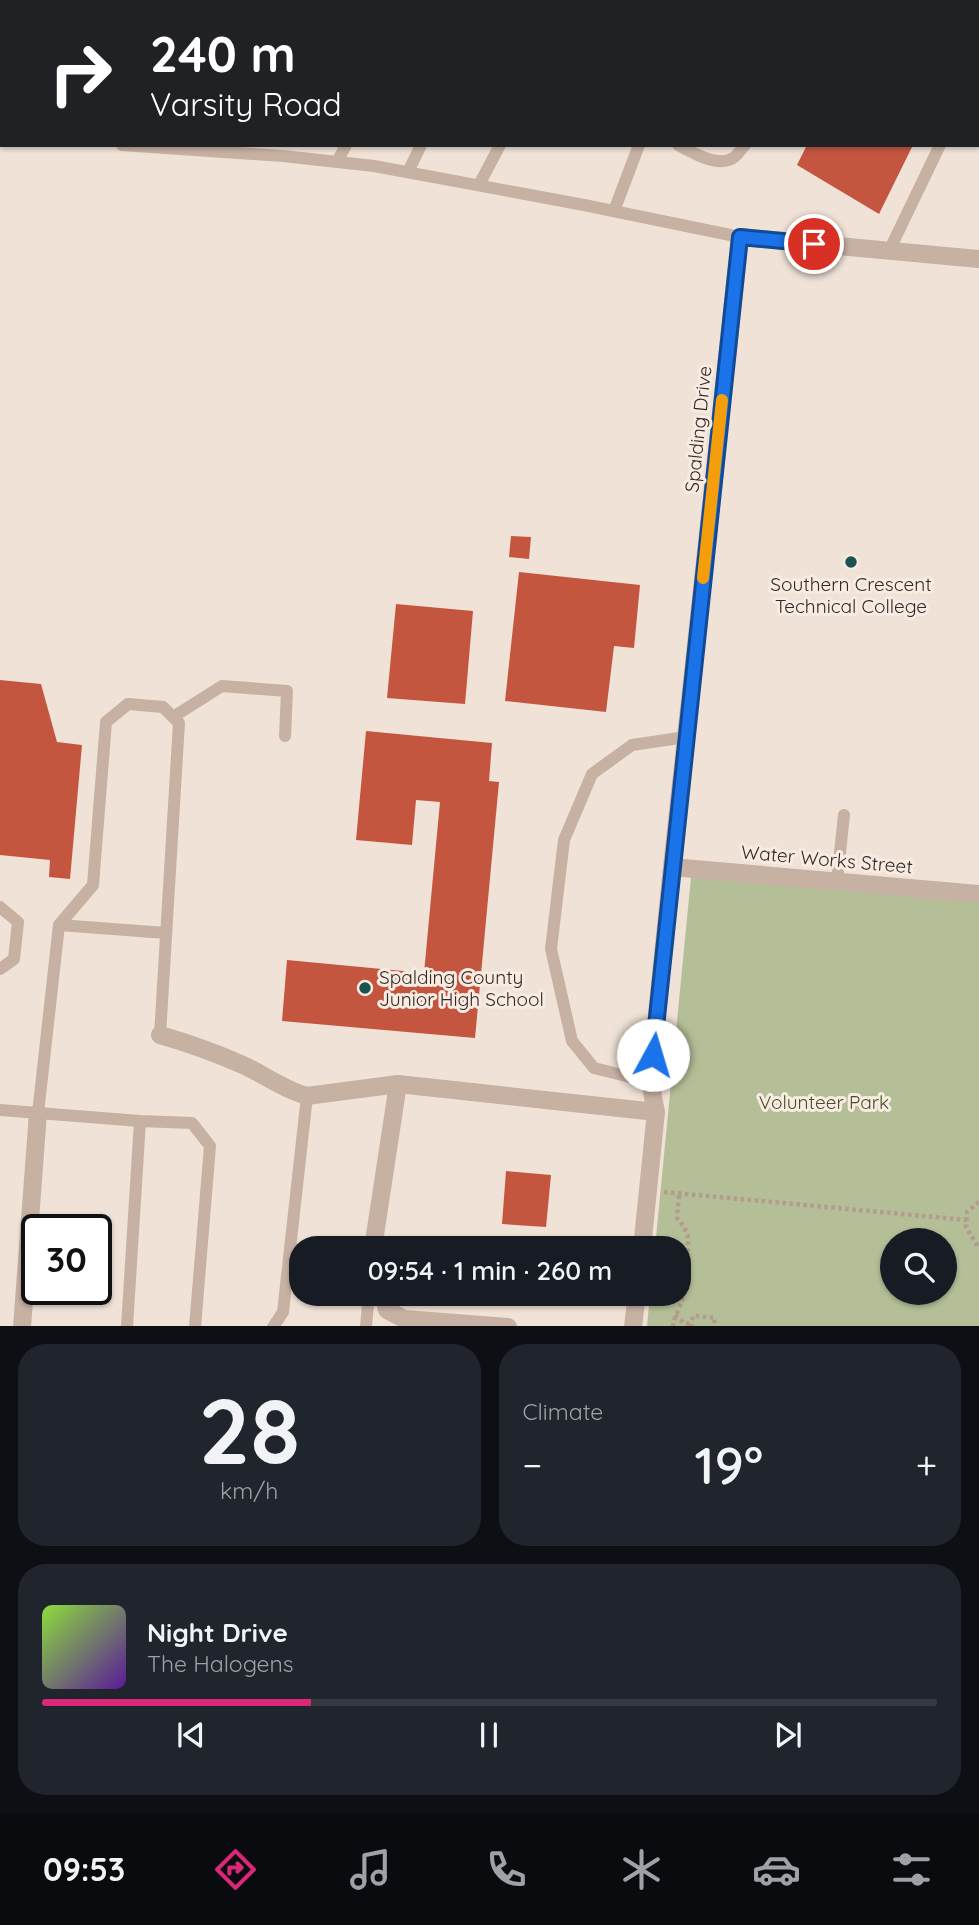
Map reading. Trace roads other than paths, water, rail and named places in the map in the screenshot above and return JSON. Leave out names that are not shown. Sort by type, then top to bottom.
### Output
[{"type":"street","points":[[740,237],[979,259]]},
{"type":"street","name":"Spalding Drive","points":[[643,1236],[656,1112],[650,1082],[740,237]]},
{"type":"street","name":"Water Works Street","points":[[672,867],[979,894]]},
{"type":"street","points":[[160,1035],[191,1044],[244,1066],[295,1093],[307,1096],[398,1084],[656,1112]]},
{"type":"street","points":[[375,1236],[398,1084]]},
{"type":"street","points":[[22,1326],[38,1113]]},
{"type":"street","points":[[386,1306],[387,1310],[404,1319],[508,1326]]},
{"type":"street","points":[[634,1326],[636,1306]]},
{"type":"lane","points":[[174,147],[271,150],[374,166],[740,237]]},
{"type":"lane","points":[[337,162],[345,147]]},
{"type":"lane","points":[[408,172],[420,147]]},
{"type":"lane","points":[[479,186],[499,147]]},
{"type":"lane","points":[[614,211],[638,147]]},
{"type":"lane","points":[[683,147],[720,162],[734,158],[743,147]]},
{"type":"lane","points":[[888,251],[939,147]]},
{"type":"lane","points":[[173,717],[222,686],[287,691],[285,736]]},
{"type":"lane","points":[[38,1113],[59,925],[93,885],[106,722],[128,704],[163,706],[179,723],[160,1035]]},
{"type":"lane","points":[[650,1082],[594,1068],[572,1041],[551,949],[564,840],[592,774],[632,745],[686,737]]},
{"type":"lane","points":[[836,881],[844,815]]},
{"type":"lane","points":[[0,907],[18,922],[14,959],[0,970]]},
{"type":"lane","points":[[59,925],[166,933]]},
{"type":"lane","points":[[273,1326],[283,1312],[307,1096]]},
{"type":"lane","points":[[0,1110],[192,1124],[210,1146],[195,1326]]},
{"type":"lane","points":[[127,1326],[140,1121]]},
{"type":"lane","points":[[366,1326],[368,1306]]},
{"type":"place","name":"Southern Crescent Technical College","points":[[851,562]]},
{"type":"place","name":"Spalding County Junior High School","points":[[365,988]]},
{"type":"park label","name":"Volunteer Park","points":[[824,1102]]}]
